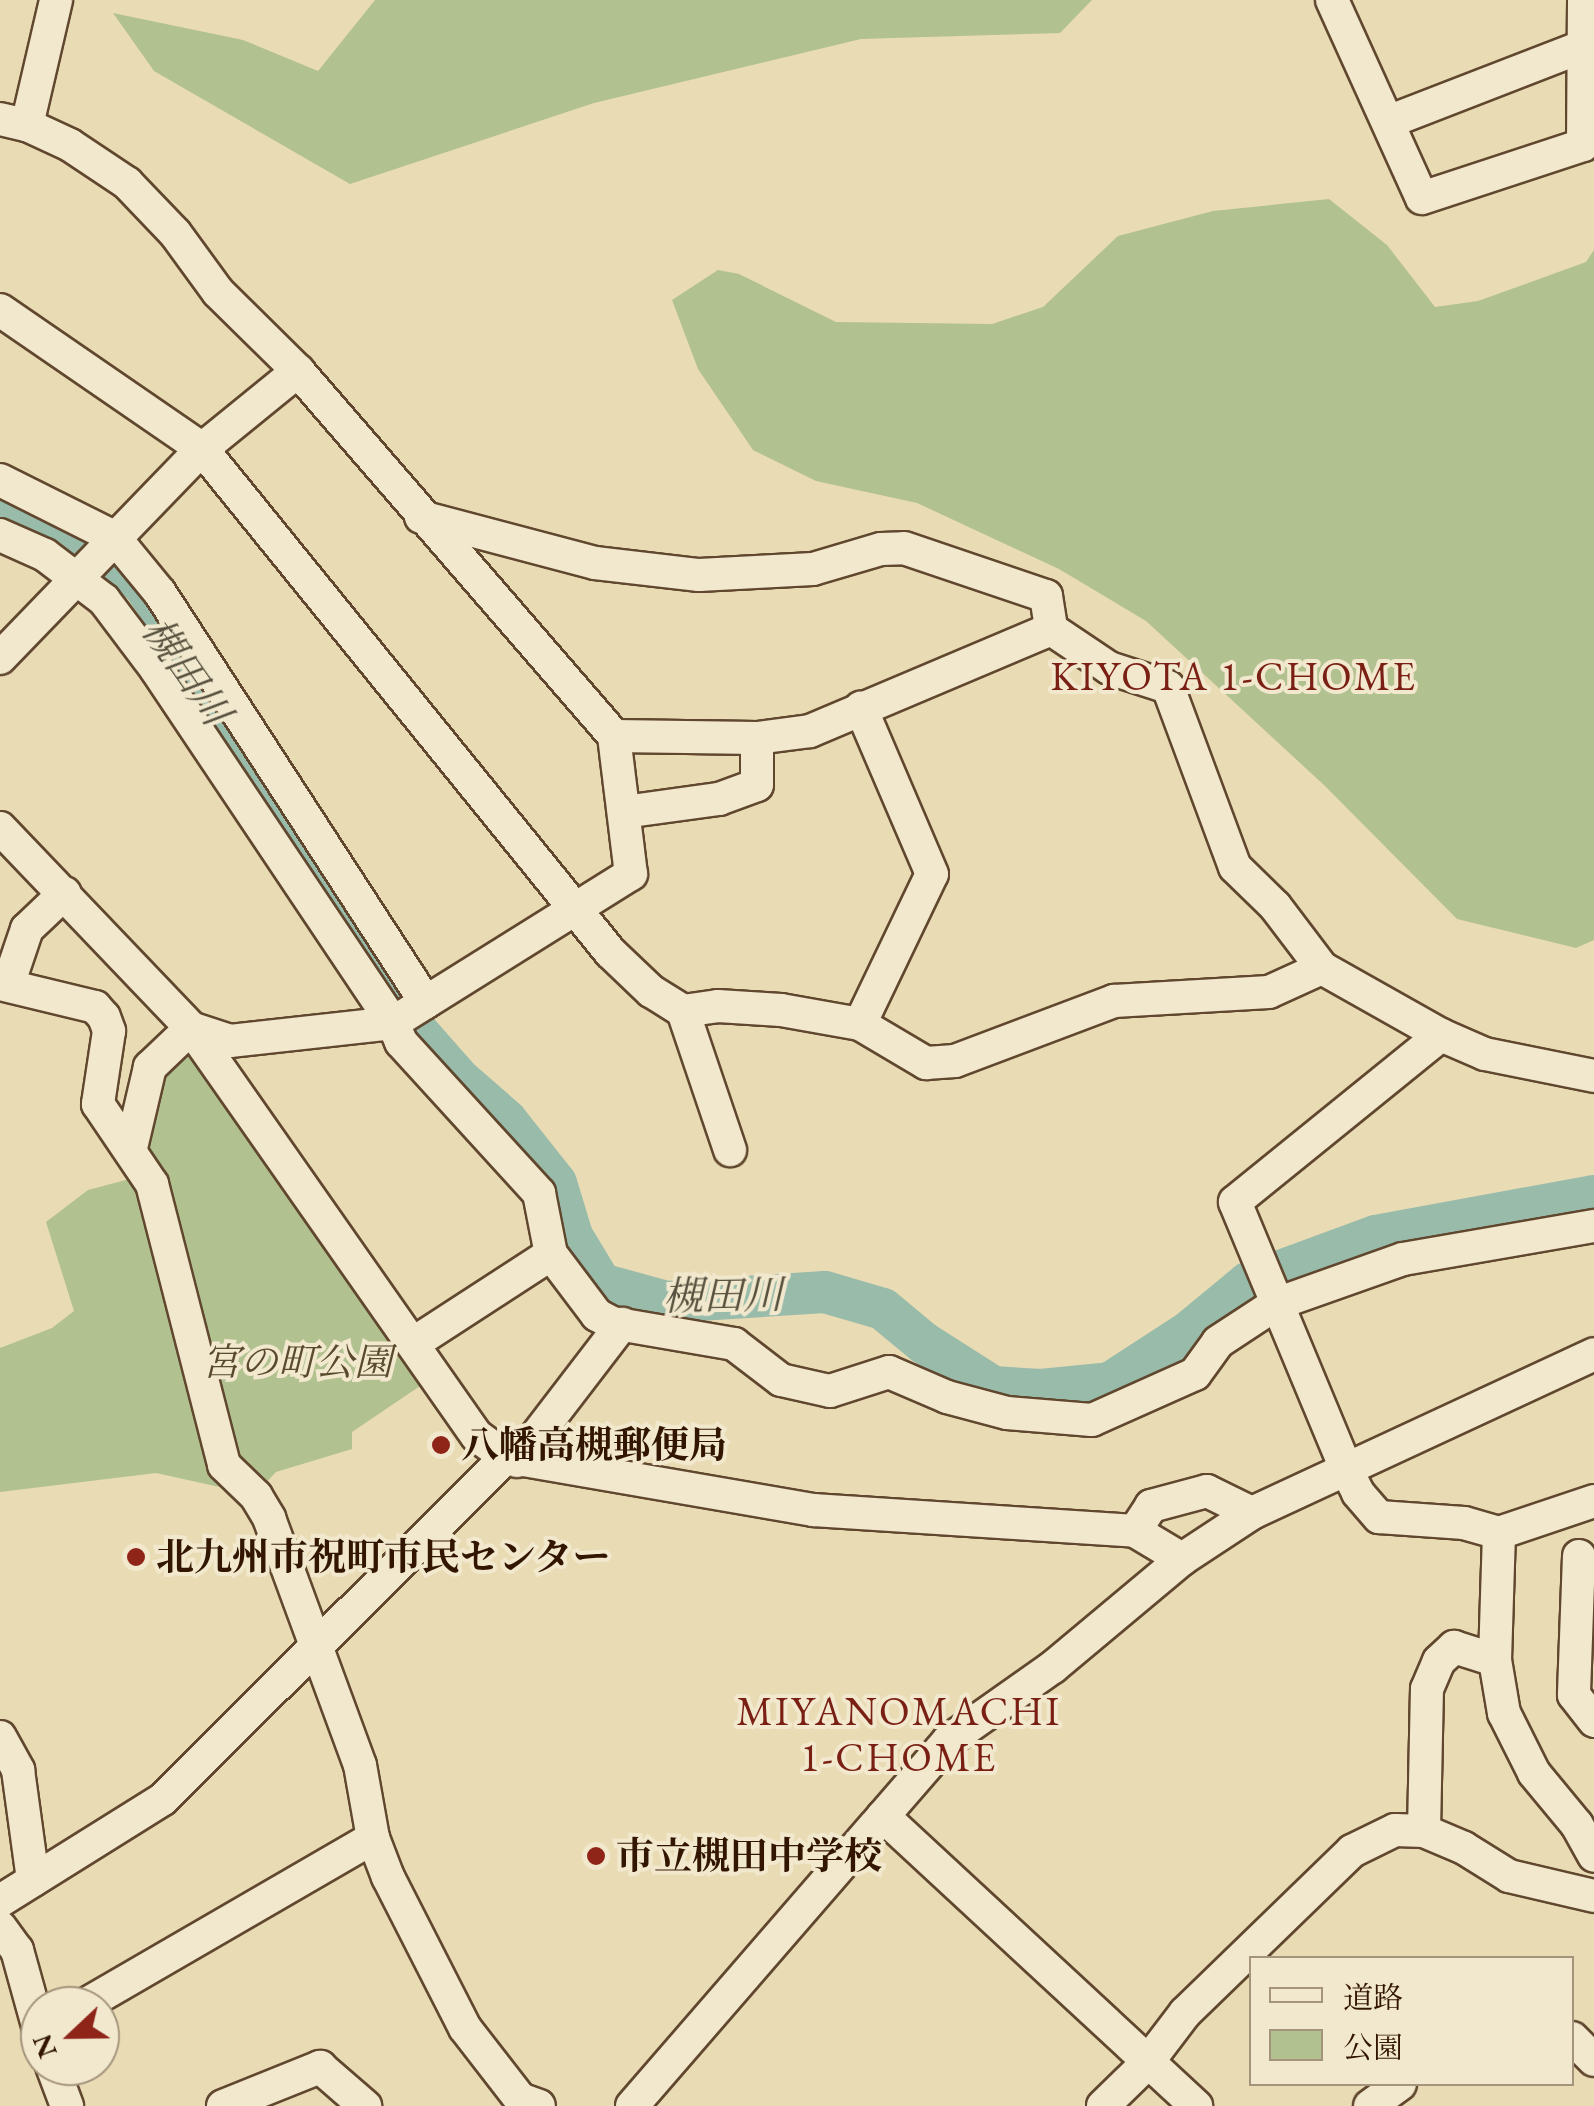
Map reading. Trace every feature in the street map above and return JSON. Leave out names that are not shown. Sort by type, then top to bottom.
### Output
[{"type":"street","points":[[56,0],[43,72],[14,122],[70,145],[127,183],[176,233],[218,292],[298,372],[614,736],[624,812],[632,874],[413,1011],[230,1041],[191,1028]]},
{"type":"street","points":[[1334,1],[1422,198],[1583,145],[1584,0]]},
{"type":"street","points":[[1388,122],[1584,46]]},
{"type":"street","points":[[0,310],[202,450],[631,974],[683,1011],[730,1150]]},
{"type":"street","points":[[0,658],[202,450],[298,372]]},
{"type":"street","points":[[0,480],[95,562],[160,592],[413,1011],[411,1054],[539,1193],[551,1254],[596,1315],[680,1338],[734,1344],[781,1380],[830,1391],[889,1372],[947,1397],[1008,1413],[1092,1420],[1195,1374],[1268,1285],[1594,1226]]},
{"type":"street","points":[[421,518],[595,563],[699,575],[813,569],[881,549],[904,548],[1046,596],[1051,629],[1109,668],[1168,687],[1235,867],[1275,906],[1322,968],[1441,1035],[1485,1054],[1594,1076]]},
{"type":"street","points":[[0,535],[44,555],[95,562]]},
{"type":"street","points":[[95,562],[104,600],[413,1011]]},
{"type":"street","points":[[614,736],[758,738],[810,730],[1051,629]]},
{"type":"street","points":[[860,1024],[932,874],[861,708]]},
{"type":"street","points":[[624,812],[718,799],[756,785],[758,738]]},
{"type":"street","points":[[0,828],[191,1028],[477,1436],[512,1459],[813,1510],[1134,1531],[1182,1559]]},
{"type":"street","points":[[65,893],[26,928],[4,984],[95,1007],[104,1018],[109,1031],[98,1104],[152,1184],[224,1466],[256,1496],[269,1518],[360,1764],[372,1838],[465,2028],[520,2098],[539,2106]]},
{"type":"street","points":[[683,1011],[734,1007],[860,1024],[926,1063],[955,1061],[1114,1000],[1269,992],[1322,968]]},
{"type":"street","points":[[104,1018],[146,978]]},
{"type":"street","points":[[131,1148],[150,1067],[191,1028]]},
{"type":"street","points":[[1441,1035],[1235,1202],[1346,1468],[1358,1494],[1379,1517],[1464,1523],[1499,1533],[1594,1501]]},
{"type":"street","points":[[414,1343],[551,1254]]},
{"type":"street","points":[[0,1901],[163,1799],[317,1644],[512,1459],[622,1324]]},
{"type":"street","points":[[632,2106],[948,1740],[1053,1667],[1182,1559],[1252,1513],[1594,1354]]},
{"type":"street","points":[[1134,1531],[1151,1506],[1206,1491],[1252,1513]]},
{"type":"street","points":[[1555,1512],[1587,1561],[1574,1696],[1594,1720]]},
{"type":"street","points":[[1499,1533],[1495,1660],[1504,1713],[1534,1772],[1577,1825],[1594,1856]]},
{"type":"street","points":[[1424,1831],[1427,1689],[1440,1661],[1454,1647],[1495,1660]]},
{"type":"street","points":[[0,1737],[18,1770],[33,1880]]},
{"type":"street","points":[[884,1816],[1196,2106]]},
{"type":"street","points":[[1103,2106],[1147,2062],[1184,2013],[1352,1851],[1395,1830],[1424,1831],[1464,1848],[1509,1876],[1594,1896]]},
{"type":"street","points":[[117,1986],[372,1838]]},
{"type":"street","points":[[0,1927],[17,1950],[27,1986]]},
{"type":"street","points":[[1574,2040],[1594,2060]]},
{"type":"street","points":[[223,2106],[320,2066],[365,2106]]},
{"type":"street","points":[[1370,2106],[1405,2092]]},
{"type":"green space","points":[[375,0],[1092,0],[1060,33],[861,39],[594,103],[350,184],[154,71],[113,13],[243,40],[318,71]]},
{"type":"green space","points":[[1329,199],[1387,245],[1435,307],[1478,301],[1586,262],[1594,250],[1594,940],[1576,948],[1457,919],[1324,785],[1146,621],[1059,569],[917,503],[816,481],[753,450],[698,369],[672,300],[718,270],[739,274],[836,322],[992,324],[1043,307],[1118,236],[1213,211]]},
{"type":"green space","name":"宮の町公園","points":[[189,1043],[420,1386],[352,1432],[352,1449],[276,1472],[260,1489],[244,1473],[224,1488],[156,1473],[0,1492],[0,1348],[52,1328],[74,1311],[46,1222],[88,1190],[156,1172],[143,1146],[162,1067]]},
{"type":"water","points":[[0,494],[61,524],[113,563],[151,604],[408,993],[404,1001],[364,953],[128,599],[80,561],[0,520]]},
{"type":"waterway","name":"槻田川","points":[[392,979],[416,1030],[459,1079],[506,1120],[556,1183],[572,1236],[601,1284],[667,1302],[825,1292],[883,1309],[924,1343],[993,1387],[1041,1390],[1110,1383],[1190,1331],[1248,1283],[1376,1236],[1594,1196]]},
{"type":"place","name":"八幡高槻郵便局","points":[[441,1445]]},
{"type":"place","name":"北九州市祝町市民センター","points":[[136,1557]]},
{"type":"place","name":"市立槻田中学校","points":[[596,1856]]},
{"type":"district","name":"KIYOTA 1-CHOME","points":[[1234,676]]},
{"type":"district","name":"MIYANOMACHI 1-CHOME","points":[[899,1734]]}]
